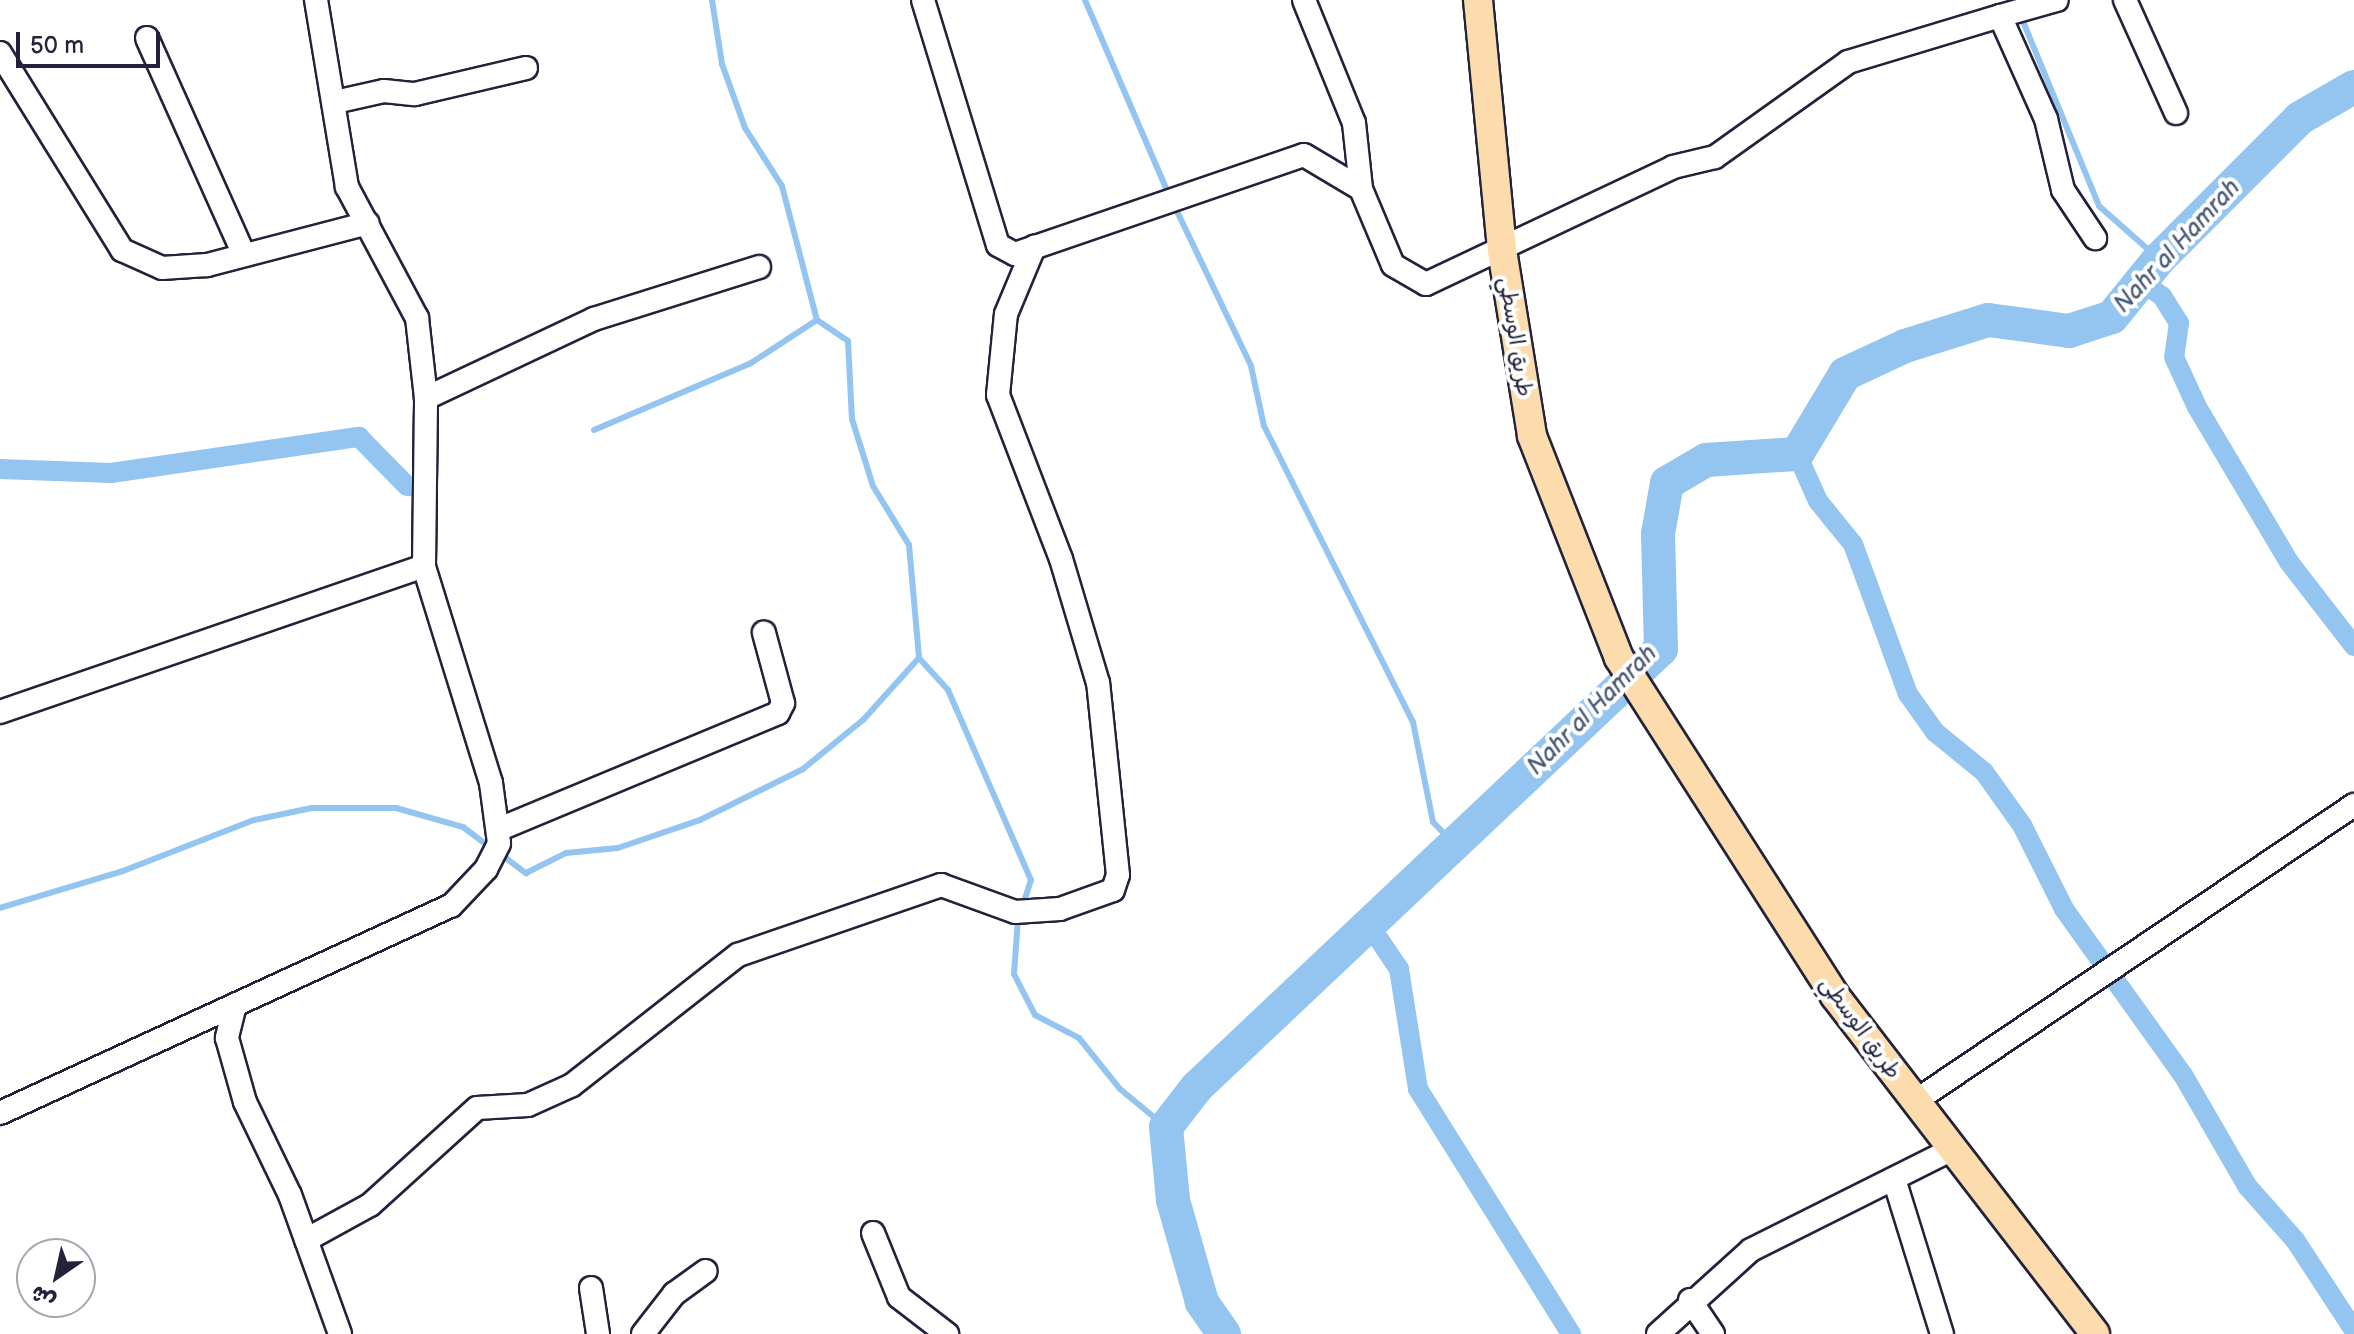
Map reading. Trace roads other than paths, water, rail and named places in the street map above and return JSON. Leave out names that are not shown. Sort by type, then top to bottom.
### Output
[{"type":"main road","name":"طريق الوسطي","points":[[1478,0],[1502,250],[1532,436],[1619,658],[1835,996],[2095,1334]]},
{"type":"street","points":[[0,1113],[130,1048],[234,1009],[451,906],[486,869],[501,835],[424,566],[426,398],[417,318],[347,187],[316,0]]},
{"type":"street","points":[[923,0],[998,245],[1015,254],[1304,155],[1361,189]]},
{"type":"street","points":[[1304,0],[1354,123],[1361,189],[1393,265],[1414,283],[1426,284],[1673,167],[1715,157],[1848,62],[2057,0]]},
{"type":"street","points":[[2125,0],[2176,113]]},
{"type":"street","points":[[2000,16],[2046,119],[2063,190],[2095,238]]},
{"type":"street","points":[[147,38],[243,253]]},
{"type":"street","points":[[0,53],[122,250],[162,268],[243,253],[368,223]]},
{"type":"street","points":[[335,102],[384,91],[415,94],[526,68]]},
{"type":"street","points":[[306,1240],[370,1205],[477,1108],[528,1105],[572,1085],[738,955],[941,885],[1015,912],[1040,910],[1108,894],[1118,875],[1106,721],[1092,658],[998,395],[1006,314],[1034,247]]},
{"type":"street","points":[[426,398],[594,319],[759,267]]},
{"type":"street","points":[[0,712],[424,566]]},
{"type":"street","points":[[501,835],[778,713],[783,703],[764,633]]},
{"type":"street","points":[[1914,1102],[2354,805]]},
{"type":"street","points":[[234,1009],[227,1038],[245,1102],[306,1240],[340,1334]]},
{"type":"street","points":[[1658,1334],[1690,1300],[1751,1250],[1951,1150]]},
{"type":"street","points":[[1894,1179],[1942,1334]]},
{"type":"street","points":[[873,1233],[899,1297],[947,1334]]},
{"type":"street","points":[[643,1334],[674,1294],[706,1271]]},
{"type":"street","points":[[591,1288],[598,1334]]},
{"type":"street","points":[[1690,1300],[1713,1334]]},
{"type":"waterway","points":[[712,0],[722,64],[745,128],[782,186],[817,320],[848,341],[852,419],[873,486],[909,545],[919,658],[948,690],[1031,880],[1022,908]]},
{"type":"waterway","points":[[1085,0],[1169,195]]},
{"type":"waterway","points":[[2020,14],[2099,206],[2159,259]]},
{"type":"waterway","name":"Nahr al Hamrah","points":[[1224,1334],[1202,1302],[1173,1200],[1166,1127],[1197,1087],[1661,649],[1658,534],[1667,483],[1706,460],[1797,454],[1845,374],[1905,346],[1988,320],[2069,331],[2112,317],[2159,259],[2300,118],[2354,87]]},
{"type":"waterway","points":[[1174,205],[1251,366],[1264,426],[1413,722],[1433,822],[1454,844]]},
{"type":"waterway","points":[[2141,281],[2162,296],[2179,323],[2174,357],[2197,407],[2289,562],[2354,646]]},
{"type":"waterway","points":[[594,430],[751,363],[817,320]]},
{"type":"waterway","points":[[0,469],[111,473],[359,437],[407,486]]},
{"type":"waterway","points":[[1797,454],[1818,501],[1853,544],[1908,694],[1935,732],[1984,772],[2022,825],[2064,909],[2183,1075],[2247,1186],[2295,1240],[2354,1330]]},
{"type":"waterway","points":[[499,853],[526,873],[566,853],[618,848],[700,820],[803,769],[864,719],[919,658]]},
{"type":"waterway","points":[[0,908],[123,871],[254,820],[312,808],[396,808],[463,827],[490,847]]},
{"type":"waterway","points":[[1018,919],[1014,974],[1035,1015],[1079,1038],[1120,1089],[1166,1127]]},
{"type":"waterway","points":[[1370,926],[1399,969],[1418,1089],[1571,1334]]}]
